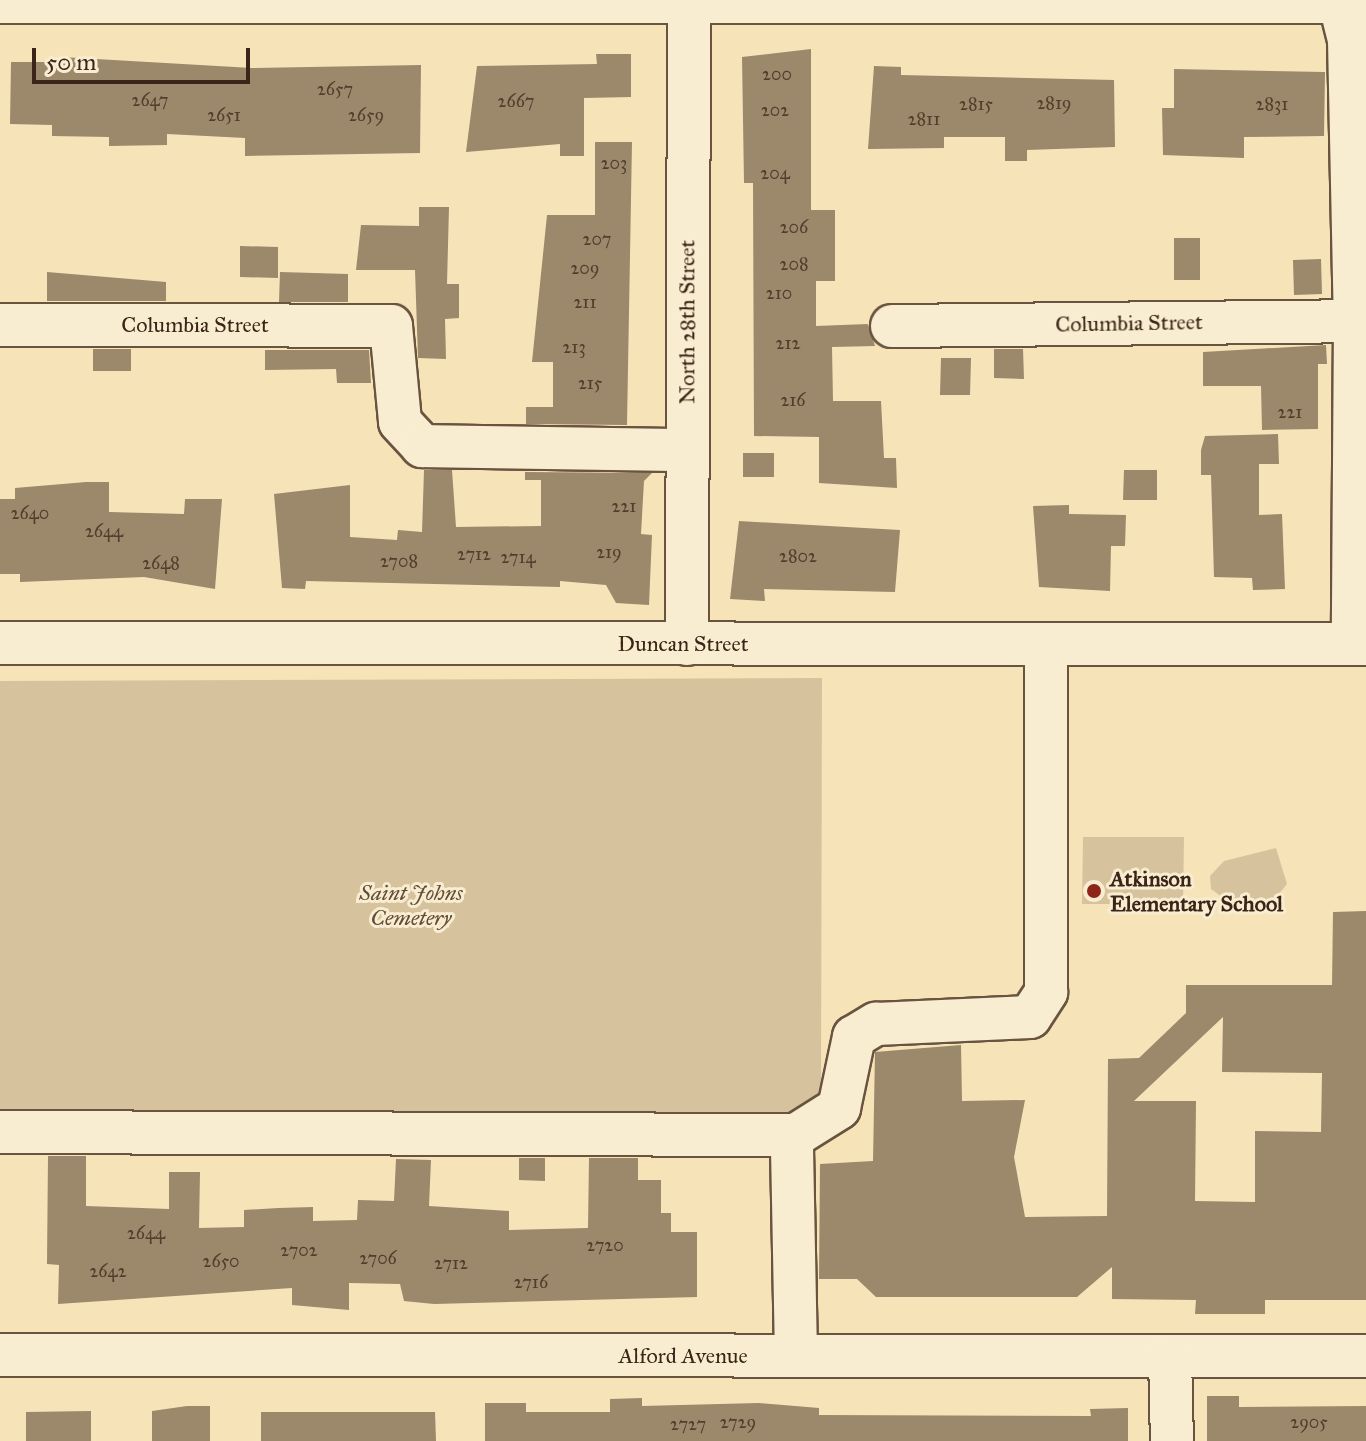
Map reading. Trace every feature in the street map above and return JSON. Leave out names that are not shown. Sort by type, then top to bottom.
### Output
[{"type":"street","points":[[0,2],[1348,1],[1361,321],[1359,644]]},
{"type":"street","name":"North 28th Street","points":[[687,644],[689,2]]},
{"type":"street","name":"Columbia Street","points":[[892,326],[1361,321]]},
{"type":"street","name":"Columbia Street","points":[[0,325],[391,326],[400,422],[422,446],[687,450]]},
{"type":"street","name":"Duncan Street","points":[[0,643],[1359,644]]},
{"type":"street","points":[[0,1132],[796,1135],[839,1108],[854,1037],[865,1028],[1008,1022],[1039,1006],[1049,818],[1046,645]]},
{"type":"street","points":[[796,1135],[796,1356]]},
{"type":"street","name":"Alford Avenue","points":[[0,1355],[1366,1356]]},
{"type":"street","points":[[1170,1356],[1172,1441]]},
{"type":"green space","name":"Saint Johns Cemetery","points":[[822,678],[821,1105],[751,1132],[0,1127],[0,681]]},
{"type":"green space","points":[[1083,837],[1184,837],[1183,904],[1082,904]]},
{"type":"green space","points":[[1276,848],[1287,884],[1271,904],[1232,904],[1211,889],[1210,876],[1224,861]]},
{"type":"building","points":[[811,49],[811,210],[835,210],[835,281],[816,281],[816,326],[868,324],[875,346],[832,347],[833,401],[881,401],[884,458],[896,458],[897,488],[819,483],[819,437],[754,436],[753,183],[744,183],[742,57]]},
{"type":"building","points":[[596,54],[631,54],[631,97],[584,98],[584,156],[560,156],[560,144],[466,152],[477,66],[597,64]]},
{"type":"building","points":[[61,57],[252,68],[421,65],[420,153],[245,156],[245,138],[167,134],[167,145],[109,146],[109,137],[52,136],[52,125],[10,124],[11,62],[61,62]]},
{"type":"building","points":[[874,66],[901,67],[901,75],[1114,80],[1115,147],[1027,150],[1027,161],[1005,161],[1005,137],[944,137],[944,148],[868,149]]},
{"type":"building","points":[[1174,69],[1325,72],[1324,136],[1244,137],[1244,158],[1163,155],[1162,108],[1174,108]]},
{"type":"building","points":[[595,142],[632,142],[627,425],[526,424],[526,407],[553,407],[553,362],[532,362],[547,215],[595,215]]},
{"type":"building","points":[[419,207],[449,207],[447,284],[459,284],[459,318],[445,319],[446,359],[418,358],[415,270],[356,270],[361,225],[419,226]]},
{"type":"building","points":[[1174,238],[1200,238],[1200,280],[1174,280]]},
{"type":"building","points":[[240,246],[278,247],[278,278],[240,277]]},
{"type":"building","points":[[1321,259],[1322,294],[1294,295],[1293,260]]},
{"type":"building","points":[[47,272],[166,282],[166,301],[47,301]]},
{"type":"building","points":[[280,272],[348,274],[348,302],[279,302]]},
{"type":"building","points":[[1326,345],[1327,364],[1318,364],[1318,429],[1262,430],[1261,386],[1203,386],[1203,352]]},
{"type":"building","points":[[93,349],[131,349],[131,371],[93,371]]},
{"type":"building","points":[[994,349],[1023,349],[1024,379],[994,378]]},
{"type":"building","points":[[265,350],[369,350],[371,383],[337,383],[336,369],[265,370]]},
{"type":"building","points":[[941,358],[971,358],[970,395],[940,395]]},
{"type":"building","points":[[1278,434],[1279,464],[1259,464],[1259,515],[1282,514],[1285,589],[1253,590],[1252,578],[1214,577],[1211,475],[1201,475],[1201,450],[1205,436]]},
{"type":"building","points":[[743,453],[774,453],[774,477],[743,477]]},
{"type":"building","points":[[424,470],[452,470],[456,527],[541,526],[541,480],[525,480],[525,472],[652,473],[644,481],[641,534],[652,535],[649,605],[616,603],[606,585],[560,581],[560,587],[306,581],[305,589],[282,588],[274,494],[350,485],[350,537],[397,540],[398,530],[422,532]]},
{"type":"building","points":[[1124,470],[1157,470],[1157,500],[1123,500]]},
{"type":"building","points":[[109,482],[109,512],[184,514],[185,499],[222,499],[215,589],[144,577],[20,582],[20,574],[0,574],[0,499],[15,499],[15,488]]},
{"type":"building","points":[[1069,505],[1069,514],[1126,515],[1125,546],[1111,546],[1110,591],[1039,587],[1033,506]]},
{"type":"building","points":[[739,521],[900,530],[895,592],[764,589],[765,601],[730,599]]},
{"type":"building","points":[[1366,911],[1366,1300],[1265,1300],[1265,1314],[1195,1314],[1196,1300],[1112,1299],[1112,1267],[1077,1297],[876,1297],[857,1279],[819,1279],[820,1164],[873,1161],[875,1052],[961,1045],[962,1101],[1025,1100],[1014,1157],[1025,1217],[1107,1216],[1108,1059],[1139,1058],[1186,1013],[1186,985],[1332,985],[1333,912]],"holes":[[[1223,1017],[1222,1072],[1322,1073],[1321,1132],[1255,1131],[1255,1202],[1195,1201],[1196,1101],[1134,1101]]]},
{"type":"building","points":[[48,1156],[86,1156],[86,1206],[169,1209],[169,1172],[200,1172],[199,1228],[244,1227],[244,1210],[278,1208],[313,1207],[313,1221],[357,1220],[358,1200],[394,1201],[396,1159],[431,1160],[429,1206],[509,1211],[509,1230],[588,1228],[589,1158],[638,1158],[638,1180],[661,1180],[661,1213],[671,1213],[671,1232],[697,1232],[697,1297],[434,1304],[404,1301],[400,1284],[349,1283],[349,1310],[292,1305],[292,1288],[58,1304],[59,1265],[47,1264]]},
{"type":"building","points":[[519,1158],[545,1158],[545,1181],[519,1180]]},
{"type":"building","points":[[1207,1396],[1239,1396],[1239,1407],[1366,1406],[1366,1441],[1207,1441]]},
{"type":"building","points":[[642,1398],[642,1406],[759,1403],[819,1408],[819,1415],[1091,1416],[1090,1409],[1128,1408],[1128,1441],[485,1441],[485,1403],[526,1403],[526,1412],[610,1412],[610,1399]]},
{"type":"building","points":[[210,1406],[210,1441],[152,1441],[152,1411]]},
{"type":"building","points":[[91,1411],[91,1441],[26,1441],[26,1412]]},
{"type":"building","points":[[261,1412],[435,1412],[436,1441],[261,1441]]},
{"type":"place","name":"Atkinson Elementary School","points":[[1094,891]]}]
